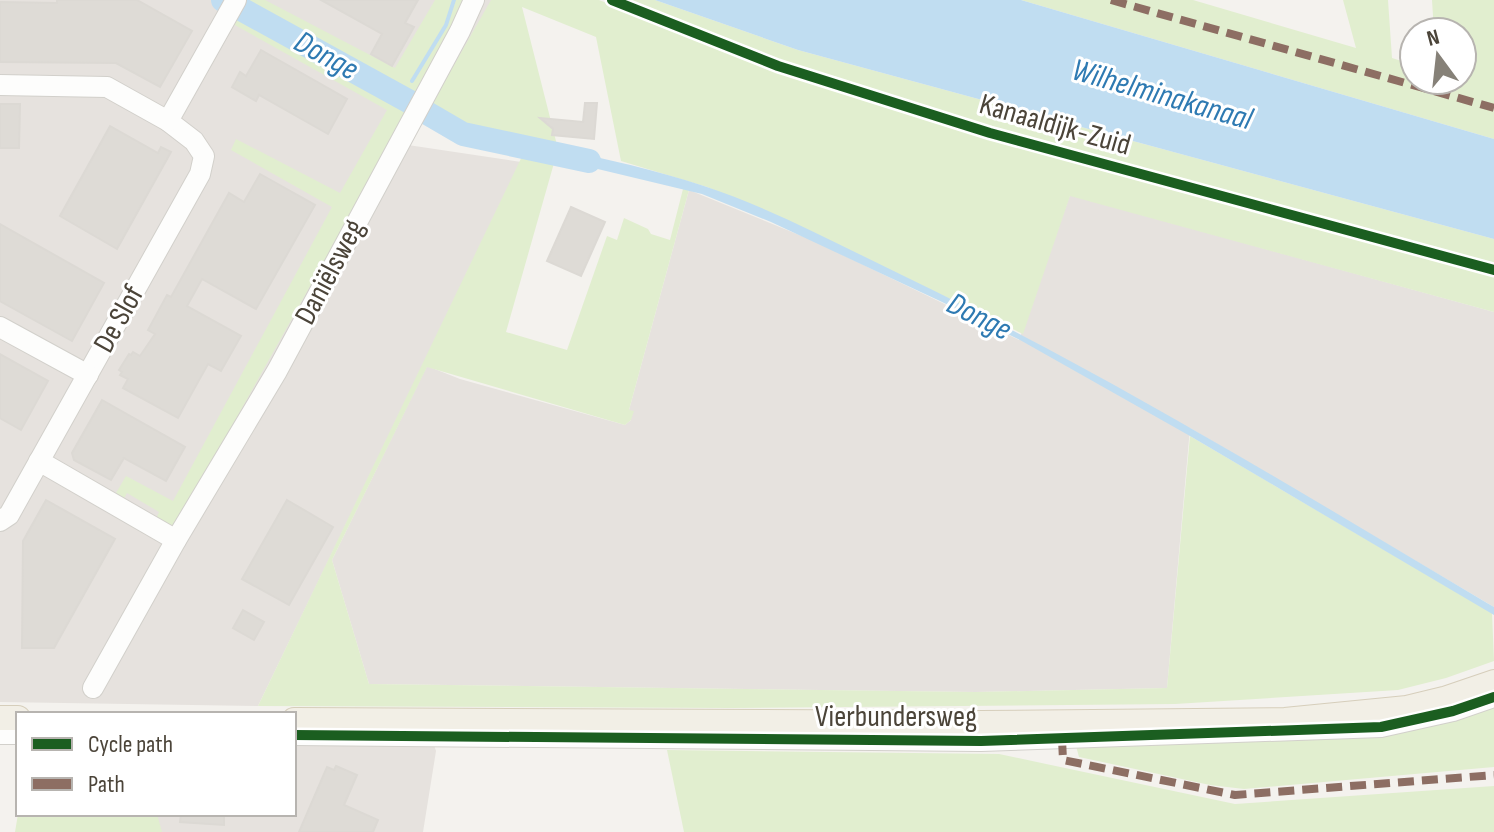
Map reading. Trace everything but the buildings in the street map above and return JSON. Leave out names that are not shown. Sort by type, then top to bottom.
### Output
[{"type":"main road","name":"Vierbundersweg","points":[[296,720],[377,728],[1062,731],[1376,713],[1444,699],[1494,682]]},
{"type":"street","name":"Daniëlsweg","points":[[93,688],[176,540],[277,371],[474,0]]},
{"type":"street","points":[[168,121],[234,2]]},
{"type":"street","name":"De Slof","points":[[0,85],[107,87],[168,121],[194,141],[204,156],[200,174],[88,375],[9,515],[0,521]]},
{"type":"street","points":[[0,327],[88,375]]},
{"type":"street","points":[[39,461],[176,540]]},
{"type":"street","name":"Vierbundersweg","points":[[1062,731],[1381,727],[1453,711],[1494,697]]},
{"type":"street","name":"Vierbundersweg","points":[[296,735],[377,728]]},
{"type":"shaded area","points":[[0,0],[494,0],[408,145],[521,162],[258,706],[0,702]]},
{"type":"shaded area","points":[[689,190],[814,241],[1019,340],[1070,195],[1494,312],[1494,607],[1190,428],[1167,688],[976,692],[369,684],[332,560],[427,366],[460,379],[625,425],[631,420],[629,410]]},
{"type":"shaded area","points":[[296,732],[430,733],[436,751],[423,832],[143,832],[134,816],[296,816]]},
{"type":"green space","points":[[248,0],[265,0],[395,68],[435,0],[470,0],[175,528],[155,521],[159,512],[127,493],[122,502],[117,499],[116,493],[126,476],[173,501],[332,207],[231,150],[236,139],[340,193],[387,110],[233,24]]},
{"type":"green space","points":[[491,0],[599,0],[778,71],[883,105],[981,135],[1494,275],[1494,312],[1070,196],[1023,334],[772,214],[707,187],[621,161],[596,37],[522,7],[558,149],[506,332],[567,350],[607,236],[617,240],[624,218],[648,229],[651,234],[670,240],[683,189],[689,190],[629,410],[634,411],[625,425],[427,367],[332,560],[369,684],[976,692],[1167,688],[1190,436],[1492,613],[1494,661],[1398,690],[1175,704],[732,708],[258,706],[527,146],[456,130],[426,114]]},
{"type":"green space","points":[[625,0],[655,0],[798,50],[1494,239],[1494,266],[946,114],[816,73]]},
{"type":"green space","points":[[1021,0],[1193,0],[1356,48],[1343,0],[1388,0],[1392,58],[1398,60],[1398,96],[1478,96],[1478,16],[1433,16],[1432,0],[1494,0],[1494,139]]},
{"type":"green space","points":[[1494,701],[1494,767],[1244,789],[1210,785],[1079,757],[1076,746]]},
{"type":"green space","points":[[667,750],[999,754],[1235,804],[1494,786],[1494,832],[684,832]]},
{"type":"green space","points":[[18,816],[158,816],[162,832],[15,832]]},
{"type":"water","name":"Wilhelminakanaal","points":[[655,0],[1021,0],[1494,139],[1494,239],[798,50]]},
{"type":"water","points":[[558,149],[650,170],[730,195],[983,315],[1129,393],[1273,476],[1494,607],[1494,615],[1020,340],[771,222],[702,194],[556,159]]},
{"type":"waterway","points":[[412,81],[446,25],[454,0]]},
{"type":"waterway","name":"Donge","points":[[241,9],[410,102]]},
{"type":"waterway","name":"Donge","points":[[427,113],[463,134],[589,161]]},
{"type":"marked path","points":[[1111,0],[1494,108]]},
{"type":"marked path","points":[[1062,739],[1063,760],[1235,795],[1494,775]]},
{"type":"cycle path","name":"Kanaaldijk-Zuid","points":[[612,0],[778,66],[990,133],[1494,270]]},
{"type":"cycle path","points":[[296,735],[981,741],[1381,727],[1453,711],[1494,697]]}]
